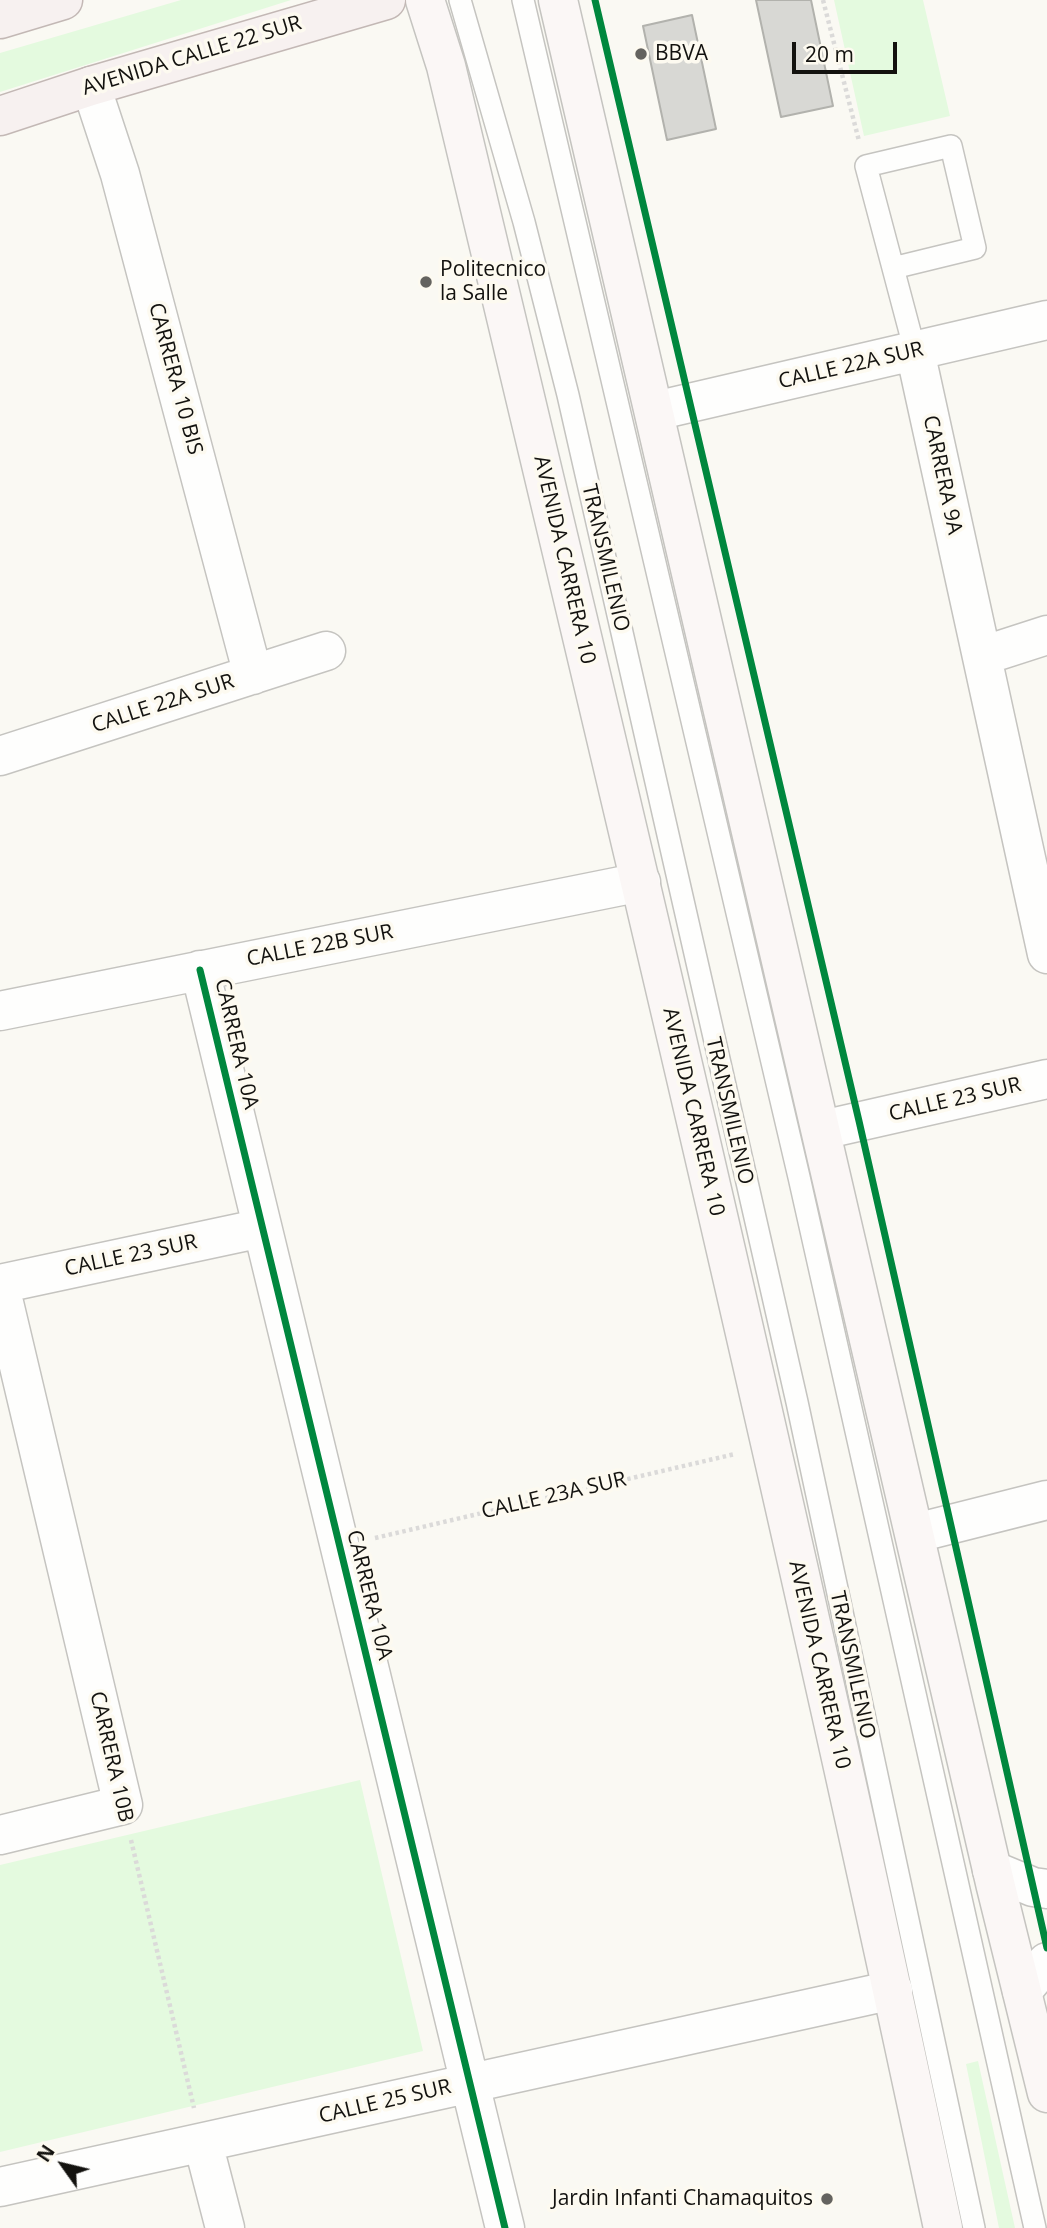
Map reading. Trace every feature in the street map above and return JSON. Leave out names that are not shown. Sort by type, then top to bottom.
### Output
[{"type":"main road","points":[[11,11],[63,0]]},
{"type":"main road","name":"AVENIDA CALLE 22 SUR","points":[[0,116],[91,86],[386,0]]},
{"type":"main road","name":"AVENIDA CARRERA 10","points":[[425,0],[449,79],[641,882],[893,1990],[943,2228]]},
{"type":"main road","points":[[558,0],[916,1533],[992,1870],[1047,2093]]},
{"type":"street","name":"CARRERA 10 BIS","points":[[91,86],[120,174],[253,675]]},
{"type":"street","name":"CALLE 22A SUR","points":[[655,411],[1047,320]]},
{"type":"street","name":"CARRERA 9A","points":[[915,351],[1047,954]]},
{"type":"street","points":[[982,656],[1047,635]]},
{"type":"street","name":"CALLE 22A SUR","points":[[0,757],[326,650]]},
{"type":"street","name":"CALLE 22B SUR","points":[[0,1011],[641,882]]},
{"type":"street","name":"CARRERA 10A","points":[[200,970],[505,2228]]},
{"type":"street","name":"CALLE 23 SUR","points":[[822,1130],[1047,1079]]},
{"type":"street","name":"CALLE 23 SUR","points":[[0,1285],[262,1228]]},
{"type":"street","name":"CARRERA 10B","points":[[0,1285],[123,1805]]},
{"type":"street","points":[[916,1533],[1047,1500]]},
{"type":"street","points":[[0,1835],[123,1805]]},
{"type":"street","points":[[992,1870],[1033,1887],[1047,1889]]},
{"type":"street","points":[[1022,1991],[1047,1962]]},
{"type":"street","name":"CALLE 25 SUR","points":[[0,2187],[893,1990]]},
{"type":"street","points":[[202,2143],[225,2228]]},
{"type":"lane","name":"TRANSMILENIO","points":[[460,0],[524,222],[568,396],[797,1402],[974,2228]]},
{"type":"lane","points":[[523,0],[799,1177],[1035,2228]]},
{"type":"lane","points":[[866,166],[951,146],[975,248],[893,268]]},
{"type":"lane","name":"CARRERA 9A","points":[[866,166],[915,351]]},
{"type":"path","points":[[822,0],[866,166]]},
{"type":"green space","points":[[181,0],[291,0],[0,92],[0,53]]},
{"type":"green space","points":[[834,0],[923,0],[950,116],[864,136]]},
{"type":"green space","points":[[360,1780],[423,2051],[0,2152],[0,1865]]},
{"type":"green space","points":[[978,2061],[1015,2228],[999,2228],[966,2064]]},
{"type":"building","points":[[756,0],[811,0],[833,106],[781,117]]},
{"type":"building","points":[[692,15],[716,129],[667,140],[643,26]]},
{"type":"cycle path","points":[[595,0],[859,1121],[1047,1948]]},
{"type":"cycle path","points":[[200,970],[505,2228]]},
{"type":"place","name":"BBVA","points":[[641,54]]},
{"type":"place","name":"Politecnico la Salle","points":[[426,282]]},
{"type":"place","name":"Jardin Infanti Chamaquitos","points":[[827,2199]]}]
